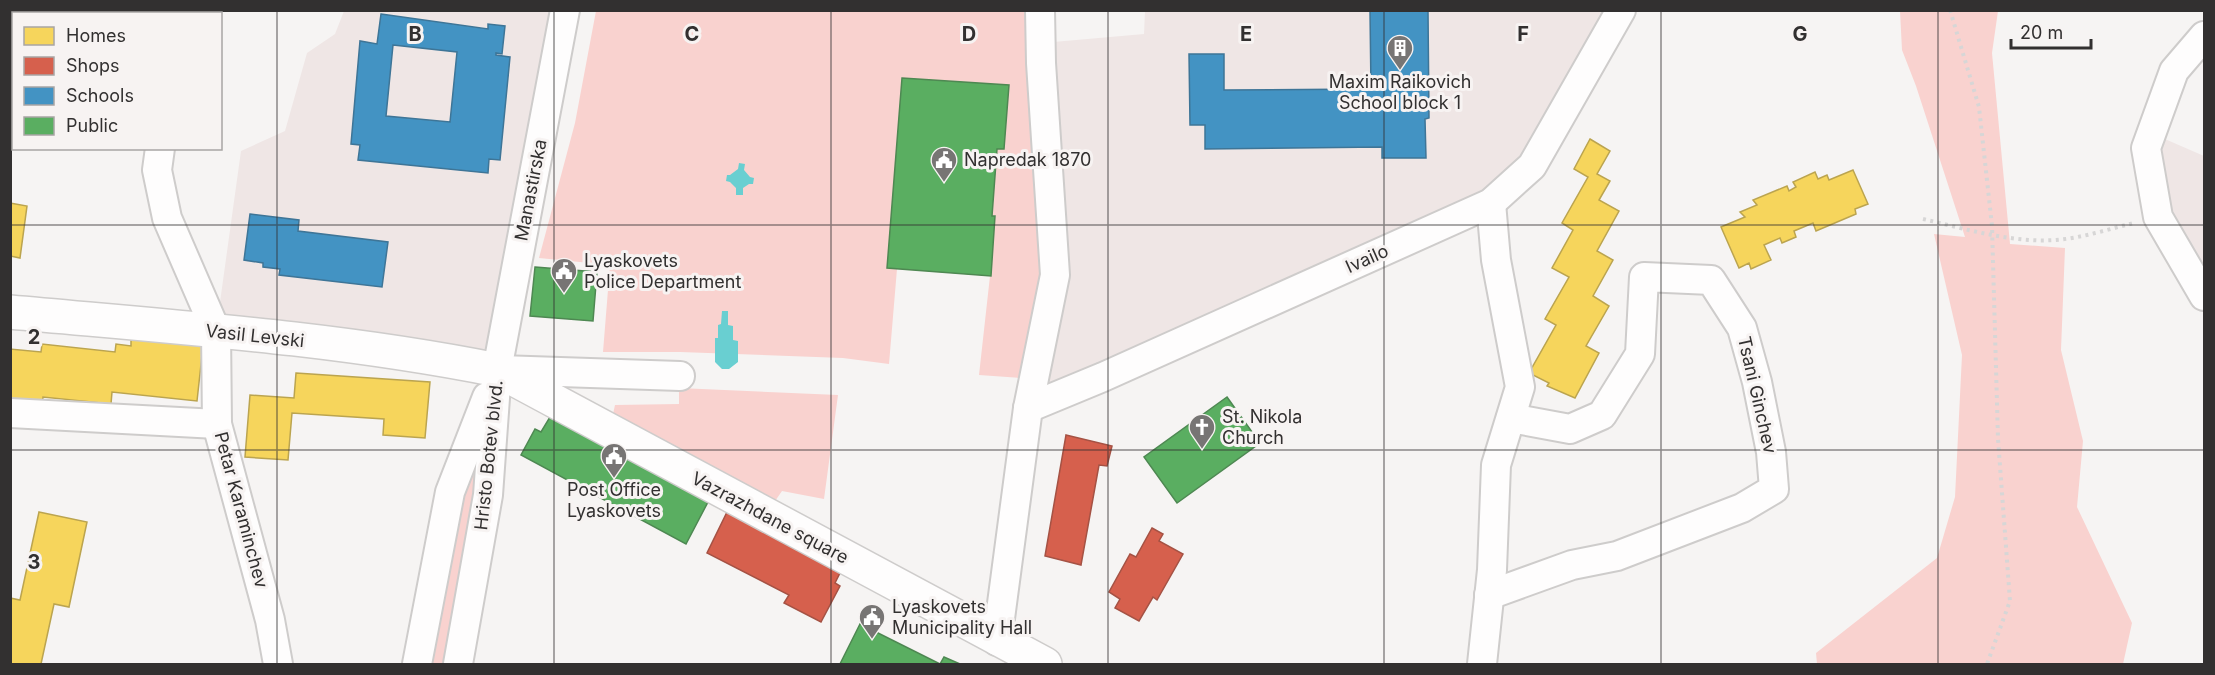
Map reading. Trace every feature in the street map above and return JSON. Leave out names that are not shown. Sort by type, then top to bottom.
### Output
[{"type":"street","name":"Manastirska","points":[[497,370],[565,10]]},
{"type":"street","points":[[997,640],[1028,408],[1055,275],[1041,63],[1040,10]]},
{"type":"street","name":"Ivailo","points":[[1028,408],[1103,377],[1491,203],[1532,166],[1622,10]]},
{"type":"street","points":[[2205,36],[2174,71],[2145,148],[2158,217],[2205,296]]},
{"type":"street","name":"Petar Karaminchev","points":[[160,150],[157,170],[168,218],[216,332],[217,424],[270,620],[278,664]]},
{"type":"street","points":[[1482,664],[1490,595],[1496,465],[1520,387],[1496,260],[1491,203]]},
{"type":"street","name":"Tsani Ginchev","points":[[1490,595],[1572,565],[1617,556],[1742,508],[1774,489],[1771,452],[1757,381],[1742,328],[1711,280],[1644,277],[1640,354],[1602,415],[1570,429],[1511,418]]},
{"type":"street","name":"Vasil Levski","points":[[10,312],[423,355],[497,370]]},
{"type":"street","points":[[497,370],[680,376]]},
{"type":"street","name":"Vazrazhdane square","points":[[497,370],[1036,662]]},
{"type":"street","name":"Hristo Botev blvd.","points":[[417,664],[450,492],[497,370]]},
{"type":"street","name":"Hristo Botev blvd.","points":[[458,664],[488,495],[497,370]]},
{"type":"street","points":[[10,413],[217,424]]},
{"type":"path","points":[[1950,10],[1979,107],[1993,235],[1998,439],[2010,601],[1987,664]]},
{"type":"path","points":[[1923,219],[1993,235],[2026,240],[2058,240],[2158,217]]},
{"type":"shaded area","points":[[344,11],[565,11],[497,370],[216,331],[241,151],[285,131],[307,53],[335,34]]},
{"type":"shaded area","points":[[596,11],[1033,11],[1055,275],[1034,379],[979,375],[990,276],[897,269],[889,364],[843,358],[680,352],[603,352],[610,265],[539,258],[575,123]]},
{"type":"shaded area","points":[[1145,11],[1621,11],[1491,203],[1029,403],[1042,43],[1144,34]]},
{"type":"shaded area","points":[[1900,11],[1998,11],[1992,53],[2010,244],[2065,248],[2061,350],[2083,441],[2077,507],[2132,623],[2123,664],[1817,664],[1816,653],[1937,558],[1955,497],[1962,355],[1934,234],[1965,237],[1902,50]]},
{"type":"shaded area","points":[[2158,136],[2204,156],[2204,296],[2158,217]]},
{"type":"shaded area","points":[[497,370],[458,664],[417,664]]},
{"type":"shaded area","points":[[679,388],[838,395],[824,499],[782,491],[773,504],[611,423],[615,405],[679,404]]},
{"type":"water","points":[[739,163],[745,164],[744,170],[754,178],[753,184],[743,188],[743,195],[736,195],[736,188],[726,181],[727,175],[738,169]]},
{"type":"water","points":[[722,311],[728,311],[728,325],[733,326],[733,340],[738,341],[738,362],[729,369],[722,369],[715,362],[715,338],[718,338],[718,325],[721,324]]},
{"type":"building: Homes","points":[[1590,139],[1610,151],[1597,174],[1610,181],[1599,200],[1619,211],[1597,251],[1613,260],[1593,296],[1609,306],[1586,346],[1599,353],[1575,398],[1547,386],[1549,383],[1529,373],[1556,325],[1545,319],[1569,277],[1552,268],[1573,230],[1562,223],[1588,177],[1574,169]]},
{"type":"building: Homes","points":[[1853,170],[1868,204],[1855,209],[1856,214],[1816,231],[1813,223],[1794,231],[1796,237],[1782,243],[1780,238],[1764,245],[1771,260],[1751,269],[1749,263],[1739,268],[1721,227],[1745,217],[1740,212],[1757,205],[1753,200],[1787,186],[1789,191],[1796,187],[1793,182],[1815,172],[1818,179],[1827,175],[1829,180]]},
{"type":"building: Homes","points":[[10,203],[27,206],[20,258],[10,256]]},
{"type":"building: Homes","points":[[131,338],[203,346],[197,401],[112,392],[111,404],[43,397],[42,405],[10,401],[10,349],[41,352],[42,344],[115,352],[116,344],[131,346]]},
{"type":"building: Homes","points":[[296,373],[430,382],[425,438],[383,435],[384,419],[292,413],[288,460],[245,457],[250,395],[294,398]]},
{"type":"building: Homes","points":[[39,512],[87,522],[69,607],[54,604],[41,664],[10,664],[10,598],[20,600]]},
{"type":"building: Shops","points":[[1066,435],[1112,446],[1107,466],[1099,465],[1081,565],[1045,556]]},
{"type":"building: Shops","points":[[729,508],[843,567],[835,583],[840,586],[821,622],[784,603],[789,595],[707,553]]},
{"type":"building: Shops","points":[[1152,528],[1163,534],[1159,541],[1183,554],[1157,600],[1153,597],[1139,621],[1115,608],[1120,599],[1109,592],[1130,554],[1136,557]]},
{"type":"building: Schools","name":"Maxim Raikovich School block 1","points":[[1370,10],[1462,10],[1428,11],[1429,118],[1425,119],[1426,158],[1382,158],[1382,147],[1205,149],[1205,125],[1190,125],[1189,54],[1224,54],[1224,90],[1371,89]]},
{"type":"building: Schools","points":[[381,14],[488,29],[488,24],[505,26],[502,54],[496,53],[496,55],[510,57],[500,160],[489,159],[488,173],[358,160],[360,145],[351,144],[360,41],[377,44]],"holes":[[[393,45],[457,52],[450,122],[386,116]]]},
{"type":"building: Schools","points":[[250,214],[299,220],[298,231],[388,242],[382,287],[279,275],[280,269],[263,267],[263,263],[244,260]]},
{"type":"building: Public","name":"Napredak 1870","points":[[902,78],[1009,85],[1004,149],[997,149],[992,216],[995,216],[991,276],[887,268]]},
{"type":"building: Public","name":"Lyaskovets Police Department","points":[[535,267],[597,272],[593,321],[530,316]]},
{"type":"building: Public","name":"St. Nikola Church","points":[[1227,397],[1260,443],[1177,503],[1144,457]]},
{"type":"building: Public","name":"Post Office Lyaskovets","points":[[550,417],[708,502],[686,544],[521,455],[535,429],[541,432]]},
{"type":"building: Public","name":"Lyaskovets Municipality Hall","points":[[860,624],[940,664],[840,664]]},
{"type":"building: Public","points":[[944,657],[960,664],[940,664]]},
{"type":"place","name":"Maxim Raikovich School block 1","points":[[1400,71]]},
{"type":"place","name":"Napredak 1870","points":[[944,183]]},
{"type":"place","name":"Lyaskovets Police Department","points":[[564,294]]},
{"type":"place","name":"St. Nikola Church","points":[[1202,450]]},
{"type":"place","name":"Post Office Lyaskovets","points":[[614,479]]},
{"type":"place","name":"Lyaskovets Municipality Hall","points":[[872,640]]}]
